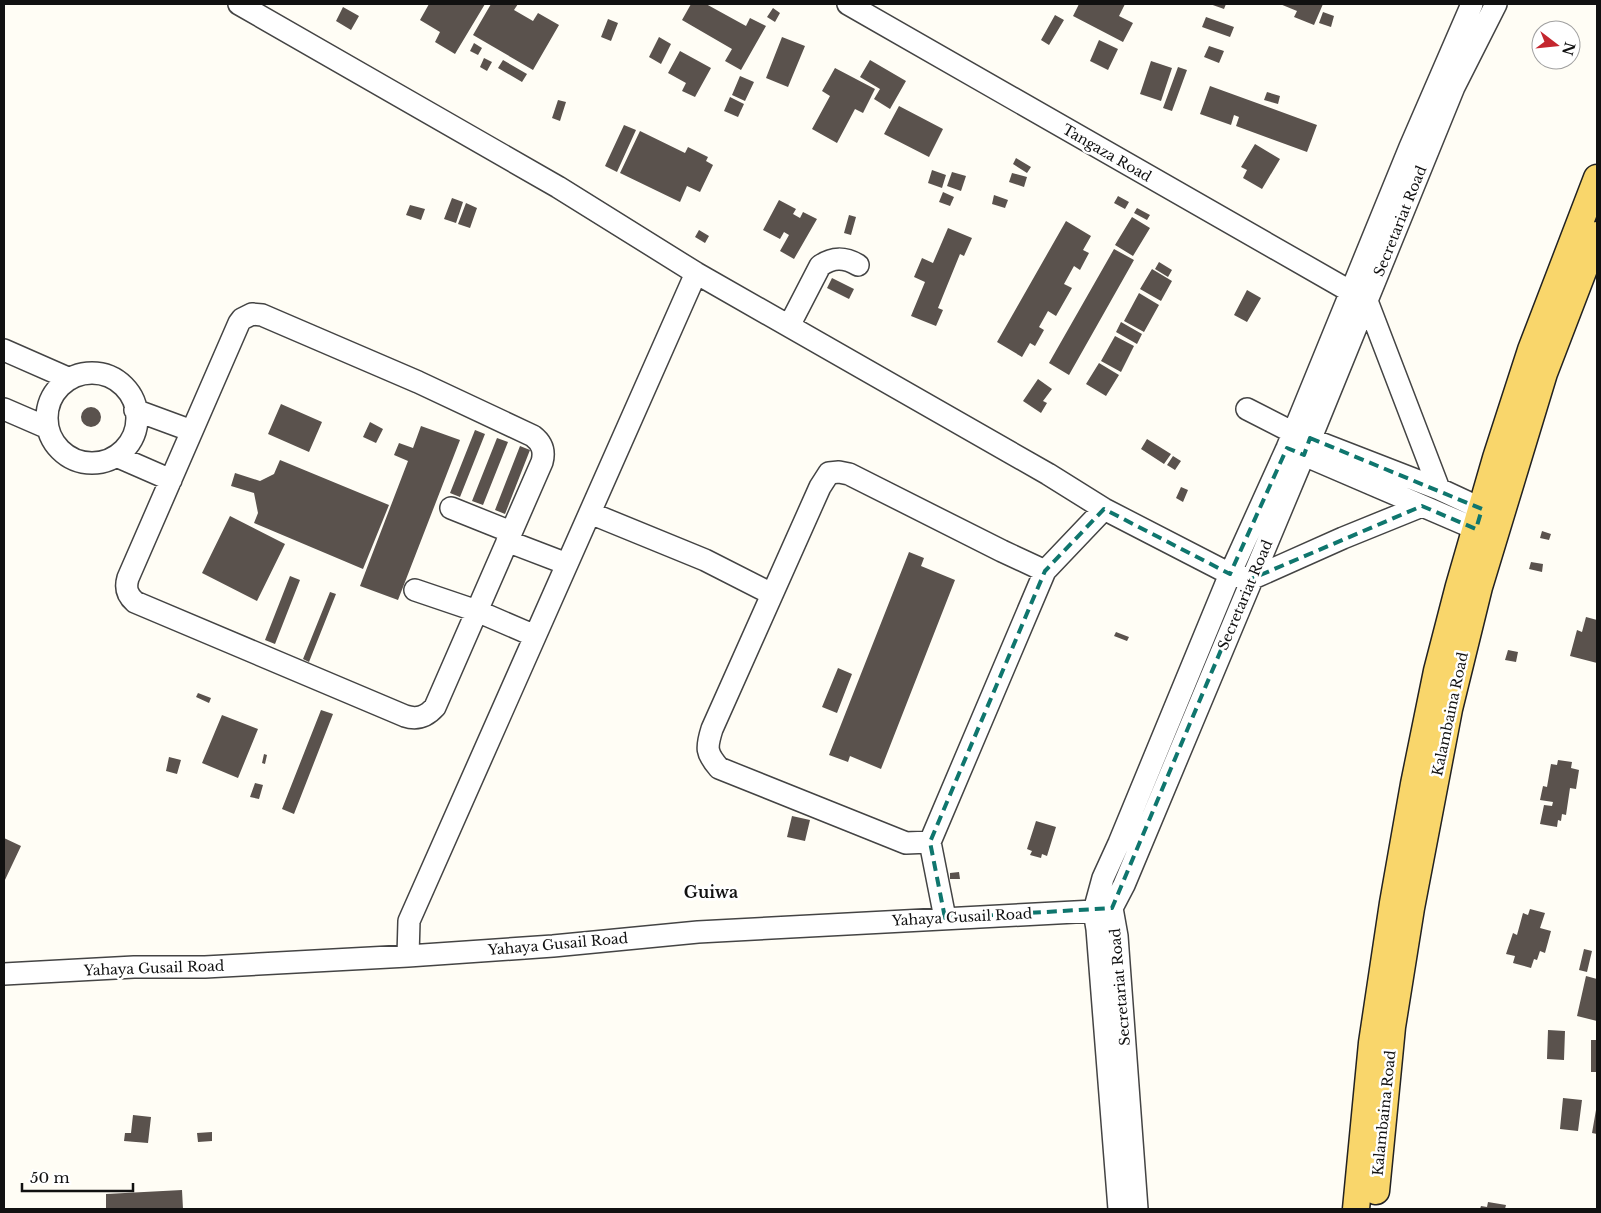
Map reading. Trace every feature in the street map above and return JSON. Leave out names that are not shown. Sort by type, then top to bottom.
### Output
[{"type":"main road","points":[[1356,1209],[1372,1043],[1404,839],[1437,671],[1496,458],[1531,350],[1597,178]]},
{"type":"main road","name":"Kalambaina Road","points":[[1374,1209],[1392,1027],[1411,908],[1448,709],[1479,587],[1541,382],[1597,235]]},
{"type":"street","points":[[239,4],[558,187],[696,273],[1048,474],[1104,509],[1230,574],[1251,579],[1342,538],[1422,506]]},
{"type":"street","name":"Tangaza Road","points":[[848,4],[1358,296]]},
{"type":"street","name":"Secretariat Road","points":[[1358,296],[1410,147],[1472,4]]},
{"type":"street","name":"Secretariat Road","points":[[1103,909],[1124,885],[1251,579],[1298,443],[1358,296],[1454,87],[1496,4]]},
{"type":"street","points":[[789,326],[820,266],[828,260],[839,258],[858,265]]},
{"type":"street","points":[[408,956],[409,921],[696,273]]},
{"type":"street","points":[[1358,296],[1439,489]]},
{"type":"street","points":[[257,314],[418,382],[537,439],[543,452],[542,462],[435,707],[427,714],[417,718],[405,716],[131,599],[126,589],[128,578],[192,430],[239,324],[247,316],[257,314]]},
{"type":"street","points":[[4,350],[70,379]]},
{"type":"street","points":[[86,374],[96,374],[115,380],[130,394],[135,410],[136,423],[130,442],[116,456],[97,463],[78,461],[60,451],[54,443],[48,428],[47,414],[50,404],[60,387],[70,379],[86,374]]},
{"type":"street","points":[[4,409],[48,428]]},
{"type":"street","points":[[1247,409],[1298,443],[1422,506],[1479,519]]},
{"type":"street","points":[[135,410],[192,430]]},
{"type":"street","points":[[1298,443],[1439,489],[1479,519]]},
{"type":"street","name":"Secretariat Road","points":[[1119,1209],[1097,929],[1103,909],[1103,878],[1120,843],[1230,574],[1298,443]]},
{"type":"street","points":[[116,456],[171,480]]},
{"type":"street","points":[[930,842],[906,843],[720,768],[710,757],[707,745],[712,729],[820,486],[829,473],[849,474],[1045,571]]},
{"type":"street","points":[[451,508],[567,564]]},
{"type":"street","points":[[945,918],[930,842],[1045,571],[1104,509]]},
{"type":"street","points":[[590,513],[705,560],[772,594]]},
{"type":"street","points":[[415,590],[535,636]]},
{"type":"street","name":"Secretariat Road","points":[[1103,909],[1117,936],[1137,1209]]},
{"type":"street","name":"Yahaya Gusail Road","points":[[4,974],[134,967],[205,967],[408,956],[553,946],[698,932],[1103,909]]},
{"type":"highlighted area","points":[[1310,438],[1482,509],[1476,529],[1422,506],[1251,579],[1112,908],[945,918],[930,842],[1045,571],[1104,509],[1230,574],[1287,448],[1304,455]]},
{"type":"building","points":[[429,4],[485,4],[455,54],[435,42],[440,32],[420,20]]},
{"type":"building","points":[[491,4],[518,4],[514,10],[533,21],[538,13],[559,25],[533,70],[473,35]]},
{"type":"building","points":[[691,4],[706,4],[746,26],[750,18],[766,26],[741,70],[725,61],[732,49],[682,20]]},
{"type":"building","points":[[1079,4],[1125,4],[1119,16],[1133,23],[1123,42],[1073,16]]},
{"type":"building","points":[[1210,4],[1226,4],[1224,9]]},
{"type":"building","points":[[1280,4],[1323,4],[1314,25],[1294,17],[1297,11]]},
{"type":"building","points":[[343,7],[359,16],[351,30],[336,21]]},
{"type":"building","points":[[773,8],[780,13],[775,22],[767,17]]},
{"type":"building","points":[[1323,12],[1334,16],[1331,27],[1319,23]]},
{"type":"building","points":[[1055,15],[1064,20],[1049,45],[1041,40]]},
{"type":"building","points":[[1206,17],[1234,27],[1230,37],[1202,27]]},
{"type":"building","points":[[608,19],[618,23],[611,41],[601,37]]},
{"type":"building","points":[[659,37],[671,44],[661,64],[649,57]]},
{"type":"building","points":[[782,37],[805,46],[788,87],[766,78]]},
{"type":"building","points":[[1099,40],[1118,49],[1108,70],[1090,61]]},
{"type":"building","points":[[474,43],[482,48],[478,55],[470,51]]},
{"type":"building","points":[[1209,46],[1224,51],[1219,63],[1204,57]]},
{"type":"building","points":[[680,51],[711,68],[695,97],[682,91],[686,83],[668,73]]},
{"type":"building","points":[[484,58],[492,62],[487,71],[480,67]]},
{"type":"building","points":[[503,60],[527,74],[522,82],[498,68]]},
{"type":"building","points":[[870,60],[906,81],[890,109],[874,99],[880,89],[860,77]]},
{"type":"building","points":[[1151,61],[1172,68],[1161,101],[1140,94]]},
{"type":"building","points":[[1178,67],[1187,70],[1172,111],[1163,108]]},
{"type":"building","points":[[835,68],[875,89],[863,113],[855,109],[837,143],[812,129],[830,96],[822,91]]},
{"type":"building","points":[[740,76],[754,82],[745,101],[732,95]]},
{"type":"building","points":[[1210,86],[1317,125],[1307,152],[1236,126],[1239,117],[1234,115],[1231,125],[1200,114]]},
{"type":"building","points":[[1267,92],[1280,96],[1278,104],[1264,100]]},
{"type":"building","points":[[730,97],[744,104],[738,117],[724,111]]},
{"type":"building","points":[[558,100],[566,102],[560,121],[552,118]]},
{"type":"building","points":[[899,106],[943,129],[929,157],[884,134]]},
{"type":"building","points":[[624,125],[636,130],[617,172],[605,166]]},
{"type":"building","points":[[640,131],[685,153],[688,147],[708,157],[706,161],[713,165],[700,192],[687,186],[680,202],[620,173]]},
{"type":"building","points":[[1255,144],[1280,159],[1262,189],[1243,178],[1247,170],[1241,167]]},
{"type":"building","points":[[1016,158],[1031,167],[1027,173],[1013,164]]},
{"type":"building","points":[[932,170],[946,175],[942,188],[928,183]]},
{"type":"building","points":[[952,172],[966,176],[961,191],[947,186]]},
{"type":"building","points":[[1012,173],[1027,177],[1024,187],[1009,182]]},
{"type":"building","points":[[943,192],[954,197],[950,206],[939,202]]},
{"type":"building","points":[[994,195],[1008,200],[1005,208],[992,204]]},
{"type":"building","points":[[1118,196],[1129,202],[1125,209],[1114,203]]},
{"type":"building","points":[[452,198],[463,202],[456,223],[444,219]]},
{"type":"building","points":[[779,200],[796,209],[793,214],[800,218],[803,212],[817,219],[794,259],[780,251],[789,235],[784,232],[780,239],[763,230]]},
{"type":"building","points":[[466,203],[477,208],[470,228],[458,224]]},
{"type":"building","points":[[410,205],[425,209],[421,220],[406,215]]},
{"type":"building","points":[[1137,208],[1150,215],[1147,220],[1134,213]]},
{"type":"building","points":[[849,215],[856,217],[851,235],[844,233]]},
{"type":"building","points":[[1132,217],[1150,228],[1133,256],[1115,245]]},
{"type":"building","points":[[1066,221],[1091,236],[1083,250],[1089,253],[1080,270],[1074,266],[1064,284],[1072,288],[1056,316],[1048,311],[1039,327],[1044,330],[1035,346],[1030,343],[1022,357],[997,342]]},
{"type":"building","points":[[948,228],[972,238],[964,256],[960,254],[938,308],[943,310],[936,326],[911,316],[925,282],[914,277],[922,258],[933,263]]},
{"type":"building","points":[[699,230],[709,236],[705,243],[695,237]]},
{"type":"building","points":[[1114,249],[1134,260],[1069,375],[1049,363]]},
{"type":"building","points":[[1159,262],[1172,270],[1168,277],[1155,269]]},
{"type":"building","points":[[1152,269],[1172,281],[1161,301],[1140,289]]},
{"type":"building","points":[[832,278],[854,289],[849,299],[827,288]]},
{"type":"building","points":[[1247,290],[1261,298],[1247,322],[1234,315]]},
{"type":"building","points":[[1139,293],[1159,305],[1144,332],[1124,321]]},
{"type":"building","points":[[1121,322],[1142,334],[1137,344],[1116,332]]},
{"type":"building","points":[[1115,336],[1134,346],[1121,372],[1101,361]]},
{"type":"building","points":[[1099,363],[1119,375],[1106,396],[1086,384]]},
{"type":"building","points":[[1038,379],[1052,389],[1043,401],[1047,403],[1041,413],[1023,401]]},
{"type":"building","points":[[281,404],[322,422],[309,452],[268,434]]},
{"type":"building","points":[[91,407],[98,410],[101,417],[98,424],[91,427],[84,424],[81,417],[84,410]]},
{"type":"building","points":[[370,422],[383,429],[376,443],[363,437]]},
{"type":"building","points":[[421,426],[460,440],[398,600],[360,586],[408,461],[394,455],[399,443],[413,448]]},
{"type":"building","points":[[475,430],[485,434],[460,497],[450,493]]},
{"type":"building","points":[[497,438],[508,442],[483,505],[472,501]]},
{"type":"building","points":[[1147,439],[1171,454],[1164,464],[1141,449]]},
{"type":"building","points":[[520,446],[530,450],[505,514],[495,510]]},
{"type":"building","points":[[1173,456],[1181,461],[1175,470],[1167,465]]},
{"type":"building","points":[[280,460],[389,505],[363,569],[254,523],[258,513],[254,493],[231,486],[235,473],[260,481],[274,474]]},
{"type":"building","points":[[1181,487],[1188,490],[1183,502],[1176,498]]},
{"type":"building","points":[[230,516],[285,544],[257,601],[202,573]]},
{"type":"building","points":[[1542,531],[1551,534],[1549,540],[1540,538]]},
{"type":"building","points":[[909,552],[924,558],[921,566],[955,580],[881,769],[850,756],[848,762],[829,755]]},
{"type":"building","points":[[1531,562],[1543,564],[1542,572],[1529,569]]},
{"type":"building","points":[[290,576],[300,580],[275,644],[265,640]]},
{"type":"building","points":[[330,592],[336,594],[309,662],[303,659]]},
{"type":"building","points":[[1586,617],[1597,620],[1597,663],[1570,656],[1577,630],[1582,632]]},
{"type":"building","points":[[1116,632],[1129,637],[1127,641],[1114,636]]},
{"type":"building","points":[[1508,650],[1518,652],[1516,662],[1505,660]]},
{"type":"building","points":[[838,668],[852,674],[837,713],[822,707]]},
{"type":"building","points":[[198,693],[211,698],[209,703],[196,697]]},
{"type":"building","points":[[321,710],[333,714],[294,814],[282,809]]},
{"type":"building","points":[[222,715],[258,729],[238,778],[202,763]]},
{"type":"building","points":[[264,754],[267,755],[265,764],[262,763]]},
{"type":"building","points":[[169,757],[181,760],[177,774],[166,771]]},
{"type":"building","points":[[1558,760],[1572,762],[1571,768],[1579,770],[1576,789],[1570,788],[1566,815],[1562,814],[1561,821],[1558,820],[1557,827],[1540,824],[1544,805],[1552,806],[1553,802],[1540,800],[1543,786],[1547,787],[1551,764],[1557,765]]},
{"type":"building","points":[[255,783],[263,785],[259,799],[250,797]]},
{"type":"building","points":[[792,816],[810,820],[805,841],[787,837]]},
{"type":"building","points":[[1036,821],[1056,827],[1047,856],[1042,854],[1041,858],[1030,855],[1032,851],[1027,849]]},
{"type":"building","points":[[4,838],[21,846],[4,882]]},
{"type":"building","points":[[959,872],[960,879],[950,879],[950,873]]},
{"type":"building","points":[[1530,909],[1545,913],[1540,928],[1551,931],[1545,953],[1540,951],[1537,960],[1534,959],[1531,968],[1513,963],[1515,956],[1506,954],[1513,933],[1517,935],[1523,913],[1528,915]]},
{"type":"building","points":[[1584,949],[1592,951],[1587,972],[1579,970]]},
{"type":"building","points":[[1586,976],[1597,979],[1597,1021],[1577,1016]]},
{"type":"building","points":[[1548,1030],[1565,1031],[1564,1060],[1547,1059]]},
{"type":"building","points":[[1591,1040],[1597,1040],[1597,1072],[1591,1072]]},
{"type":"building","points":[[1563,1098],[1582,1100],[1578,1131],[1560,1129]]},
{"type":"building","points":[[1597,1110],[1597,1134],[1592,1133]]},
{"type":"building","points":[[133,1115],[151,1117],[148,1143],[124,1141],[125,1133],[131,1133]]},
{"type":"building","points":[[212,1132],[212,1141],[198,1142],[197,1133]]},
{"type":"building","points":[[182,1190],[183,1209],[106,1209],[106,1194]]},
{"type":"building","points":[[1488,1202],[1506,1205],[1505,1209],[1480,1209],[1481,1206],[1487,1207]]},
{"type":"district","name":"Guiwa","points":[[711,892]]}]
